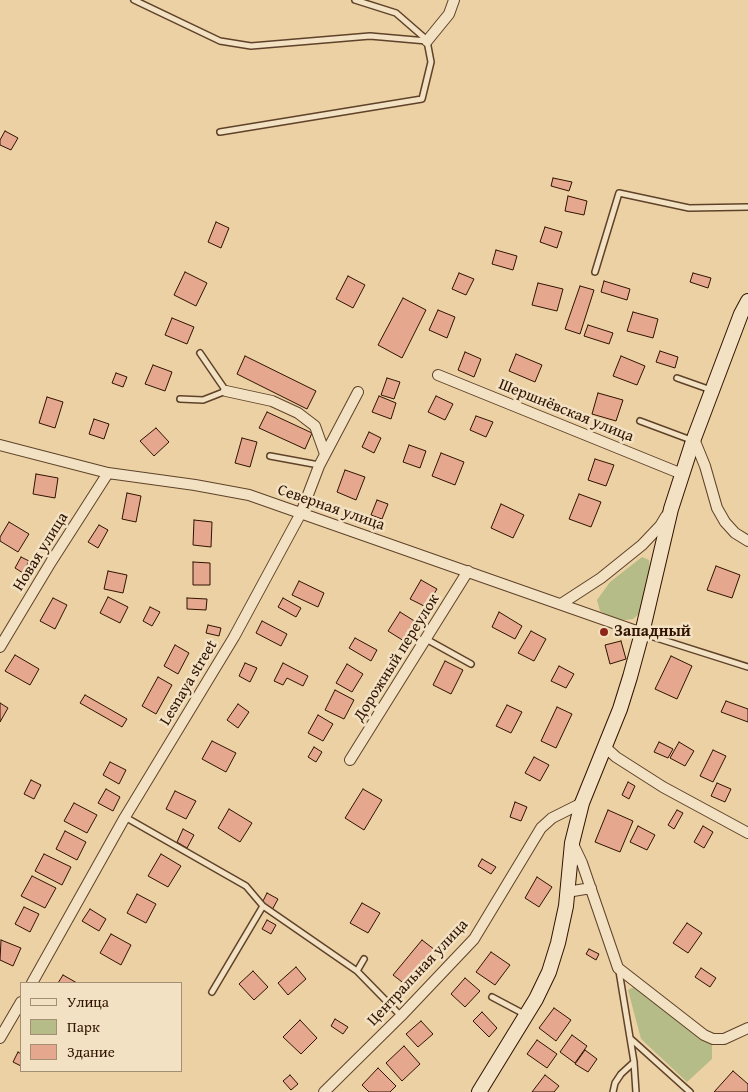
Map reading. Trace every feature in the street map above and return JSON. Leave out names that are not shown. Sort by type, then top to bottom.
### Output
[{"type":"street","points":[[427,41],[449,14],[454,0]]},
{"type":"street","points":[[479,1092],[536,999],[549,972],[558,943],[567,892],[572,843],[582,803],[630,678],[671,509],[682,474],[741,314],[748,301]]},
{"type":"street","name":"Шершнёвская улица","points":[[438,375],[682,474]]},
{"type":"street","points":[[226,391],[272,401],[298,413],[315,426],[326,454]]},
{"type":"street","name":"Lesnaya street","points":[[33,982],[125,817],[234,637],[301,514],[319,466],[358,392]]},
{"type":"street","points":[[694,440],[706,466],[717,508],[725,522],[735,533],[748,541]]},
{"type":"street","name":"Северная улица","points":[[0,445],[108,473],[195,485],[249,495],[642,634]]},
{"type":"street","name":"Новая улица","points":[[0,647],[108,473]]},
{"type":"street","points":[[561,604],[601,578],[642,545],[660,526],[671,509]]},
{"type":"street","name":"Дорожный переулок","points":[[350,760],[468,571]]},
{"type":"street","points":[[605,747],[616,757],[663,787],[748,833]]},
{"type":"street","name":"Центральная улица","points":[[324,1092],[401,1016],[474,939],[542,828],[552,818],[582,803]]},
{"type":"street","points":[[572,843],[582,863],[618,968],[704,1035],[713,1039],[724,1039],[748,1028]]},
{"type":"street","points":[[567,892],[591,888]]},
{"type":"street","points":[[0,1038],[20,1004]]},
{"type":"lane","points":[[134,0],[220,41],[251,46],[370,36],[427,41]]},
{"type":"lane","points":[[220,132],[422,100],[431,62],[427,41],[396,13],[355,0]]},
{"type":"lane","points":[[595,272],[619,194],[689,208],[748,207]]},
{"type":"lane","points":[[180,399],[203,400],[226,391],[200,353]]},
{"type":"lane","points":[[677,378],[712,391]]},
{"type":"lane","points":[[640,421],[694,440]]},
{"type":"lane","points":[[270,456],[319,466]]},
{"type":"lane","points":[[642,634],[748,667]]},
{"type":"lane","points":[[426,639],[471,664]]},
{"type":"lane","points":[[125,817],[246,886],[263,906],[357,971],[401,1016]]},
{"type":"lane","points":[[212,992],[263,906]]},
{"type":"lane","points":[[357,971],[364,959]]},
{"type":"lane","points":[[618,968],[634,1062],[636,1092]]},
{"type":"lane","points":[[492,997],[526,1015]]},
{"type":"lane","points":[[630,1039],[690,1092]]},
{"type":"lane","points":[[612,1092],[615,1083],[634,1062]]},
{"type":"green space","points":[[642,557],[649,560],[650,576],[640,613],[633,619],[617,621],[600,611],[597,600],[610,582]]},
{"type":"green space","points":[[636,986],[712,1044],[712,1059],[687,1082],[641,1039],[628,990]]},
{"type":"building","points":[[5,131],[18,138],[11,150],[0,145],[0,140]]},
{"type":"building","points":[[553,178],[572,182],[569,191],[551,186]]},
{"type":"building","points":[[568,196],[587,201],[584,215],[565,211]]},
{"type":"building","points":[[216,222],[229,228],[221,248],[208,242]]},
{"type":"building","points":[[545,227],[562,232],[557,248],[540,242]]},
{"type":"building","points":[[496,250],[517,256],[513,270],[492,264]]},
{"type":"building","points":[[185,272],[207,283],[196,306],[174,295]]},
{"type":"building","points":[[459,273],[474,279],[466,295],[452,289]]},
{"type":"building","points":[[693,273],[711,278],[708,288],[690,282]]},
{"type":"building","points":[[348,276],[365,285],[353,308],[336,299]]},
{"type":"building","points":[[604,281],[630,289],[627,300],[601,292]]},
{"type":"building","points":[[538,283],[563,289],[557,311],[532,305]]},
{"type":"building","points":[[580,286],[594,290],[580,334],[565,329]]},
{"type":"building","points":[[403,298],[426,310],[402,358],[378,345]]},
{"type":"building","points":[[438,310],[455,317],[447,338],[429,330]]},
{"type":"building","points":[[633,312],[658,319],[653,338],[627,331]]},
{"type":"building","points":[[172,318],[194,327],[187,344],[165,335]]},
{"type":"building","points":[[588,325],[613,333],[609,344],[584,336]]},
{"type":"building","points":[[660,351],[678,357],[675,368],[656,362]]},
{"type":"building","points":[[465,352],[481,359],[474,377],[458,370]]},
{"type":"building","points":[[516,354],[542,365],[535,382],[509,371]]},
{"type":"building","points":[[245,356],[316,391],[307,409],[237,374]]},
{"type":"building","points":[[621,356],[645,366],[637,385],[613,376]]},
{"type":"building","points":[[153,365],[172,372],[165,391],[145,384]]},
{"type":"building","points":[[116,373],[127,377],[123,387],[112,383]]},
{"type":"building","points":[[387,378],[400,382],[394,399],[381,395]]},
{"type":"building","points":[[598,393],[623,400],[616,421],[592,414]]},
{"type":"building","points":[[379,396],[396,403],[391,419],[372,412]]},
{"type":"building","points":[[436,396],[453,404],[445,420],[428,412]]},
{"type":"building","points":[[47,397],[63,402],[55,428],[39,423]]},
{"type":"building","points":[[267,412],[312,433],[305,449],[259,428]]},
{"type":"building","points":[[476,416],[493,422],[486,437],[470,430]]},
{"type":"building","points":[[94,419],[109,424],[104,439],[89,434]]},
{"type":"building","points":[[156,428],[169,442],[154,456],[140,441]]},
{"type":"building","points":[[369,432],[381,438],[374,453],[362,447]]},
{"type":"building","points":[[242,438],[257,442],[250,467],[235,463]]},
{"type":"building","points":[[409,445],[426,451],[420,468],[403,462]]},
{"type":"building","points":[[441,453],[464,462],[455,485],[432,476]]},
{"type":"building","points":[[595,459],[614,465],[606,486],[588,480]]},
{"type":"building","points":[[345,470],[365,477],[356,500],[337,492]]},
{"type":"building","points":[[36,474],[58,478],[55,498],[33,494]]},
{"type":"building","points":[[127,493],[141,496],[136,522],[122,519]]},
{"type":"building","points":[[579,494],[601,502],[591,527],[569,519]]},
{"type":"building","points":[[377,500],[388,504],[382,519],[371,515]]},
{"type":"building","points":[[501,504],[524,515],[513,538],[491,528]]},
{"type":"building","points":[[194,520],[212,522],[211,547],[193,545]]},
{"type":"building","points":[[9,522],[29,534],[18,552],[0,541],[0,537]]},
{"type":"building","points":[[99,525],[108,530],[98,548],[88,542]]},
{"type":"building","points":[[21,557],[29,561],[23,573],[15,568]]},
{"type":"building","points":[[193,562],[210,563],[210,585],[193,585]]},
{"type":"building","points":[[716,566],[740,575],[732,598],[707,590]]},
{"type":"building","points":[[108,571],[127,575],[123,593],[104,589]]},
{"type":"building","points":[[421,580],[437,589],[426,607],[410,599]]},
{"type":"building","points":[[299,581],[324,593],[318,607],[292,595]]},
{"type":"building","points":[[108,597],[128,607],[120,623],[100,613]]},
{"type":"building","points":[[53,598],[67,605],[55,629],[40,621]]},
{"type":"building","points":[[187,598],[207,599],[206,610],[187,609]]},
{"type":"building","points":[[283,598],[301,608],[296,617],[278,607]]},
{"type":"building","points":[[150,607],[160,612],[152,626],[143,621]]},
{"type":"building","points":[[400,612],[416,622],[404,641],[388,631]]},
{"type":"building","points":[[499,612],[522,626],[515,639],[492,627]]},
{"type":"building","points":[[262,621],[287,634],[281,646],[256,633]]},
{"type":"building","points":[[208,625],[221,628],[219,636],[206,633]]},
{"type":"building","points":[[531,631],[546,639],[534,661],[518,653]]},
{"type":"building","points":[[355,638],[377,650],[371,661],[349,648]]},
{"type":"building","points":[[621,641],[626,659],[610,664],[605,645]]},
{"type":"building","points":[[175,645],[189,653],[178,674],[164,666]]},
{"type":"building","points":[[15,655],[39,669],[30,685],[5,671]]},
{"type":"building","points":[[671,656],[692,666],[677,699],[655,689]]},
{"type":"building","points":[[445,661],[463,670],[451,694],[433,685]]},
{"type":"building","points":[[245,663],[257,668],[250,682],[239,676]]},
{"type":"building","points":[[283,663],[308,676],[303,686],[287,678],[283,685],[274,681]]},
{"type":"building","points":[[347,664],[363,674],[352,692],[336,683]]},
{"type":"building","points":[[559,666],[574,674],[566,688],[551,681]]},
{"type":"building","points":[[158,677],[172,685],[156,714],[142,706]]},
{"type":"building","points":[[335,690],[354,700],[344,719],[325,710]]},
{"type":"building","points":[[85,695],[127,719],[122,727],[80,703]]},
{"type":"building","points":[[726,701],[748,709],[748,722],[721,712]]},
{"type":"building","points":[[0,703],[8,708],[0,722]]},
{"type":"building","points":[[238,704],[249,712],[238,728],[227,720]]},
{"type":"building","points":[[507,705],[522,712],[511,733],[496,726]]},
{"type":"building","points":[[557,707],[572,714],[556,748],[541,741]]},
{"type":"building","points":[[318,715],[333,724],[323,741],[308,733]]},
{"type":"building","points":[[212,741],[236,753],[226,772],[202,759]]},
{"type":"building","points":[[659,742],[673,749],[668,758],[654,752]]},
{"type":"building","points":[[679,742],[694,751],[685,766],[670,758]]},
{"type":"building","points":[[314,747],[322,752],[316,762],[308,757]]},
{"type":"building","points":[[713,750],[726,756],[713,782],[700,776]]},
{"type":"building","points":[[534,757],[549,765],[540,781],[525,773]]},
{"type":"building","points":[[110,762],[126,770],[119,784],[103,775]]},
{"type":"building","points":[[31,780],[41,785],[34,799],[24,794]]},
{"type":"building","points":[[628,782],[635,786],[629,799],[622,795]]},
{"type":"building","points":[[717,783],[731,789],[725,802],[711,796]]},
{"type":"building","points":[[106,789],[120,797],[113,811],[98,803]]},
{"type":"building","points":[[363,789],[382,800],[364,830],[345,818]]},
{"type":"building","points":[[175,791],[196,801],[186,819],[166,809]]},
{"type":"building","points":[[515,802],[527,807],[521,821],[510,817]]},
{"type":"building","points":[[74,803],[97,815],[87,833],[64,821]]},
{"type":"building","points":[[229,809],[252,823],[240,842],[218,828]]},
{"type":"building","points":[[608,810],[633,821],[620,852],[595,842]]},
{"type":"building","points":[[677,810],[683,813],[674,829],[668,825]]},
{"type":"building","points":[[638,826],[655,835],[647,850],[630,842]]},
{"type":"building","points":[[703,826],[713,832],[704,848],[694,842]]},
{"type":"building","points":[[183,829],[194,835],[187,848],[177,842]]},
{"type":"building","points":[[65,831],[86,842],[77,860],[56,849]]},
{"type":"building","points":[[44,854],[71,867],[62,885],[35,871]]},
{"type":"building","points":[[161,854],[181,866],[168,887],[148,876]]},
{"type":"building","points":[[482,859],[496,867],[491,874],[478,866]]},
{"type":"building","points":[[32,876],[56,888],[45,908],[21,896]]},
{"type":"building","points":[[537,877],[552,887],[539,907],[525,898]]},
{"type":"building","points":[[267,893],[278,899],[272,910],[262,903]]},
{"type":"building","points":[[137,894],[156,904],[146,923],[127,913]]},
{"type":"building","points":[[362,903],[380,913],[368,933],[350,923]]},
{"type":"building","points":[[24,907],[39,914],[30,932],[15,924]]},
{"type":"building","points":[[90,909],[106,919],[99,931],[82,921]]},
{"type":"building","points":[[267,920],[276,925],[271,934],[262,929]]},
{"type":"building","points":[[687,923],[702,933],[688,953],[673,943]]},
{"type":"building","points":[[111,934],[131,945],[121,965],[100,953]]},
{"type":"building","points":[[1,940],[21,948],[13,966],[0,960]]},
{"type":"building","points":[[422,940],[435,950],[406,985],[393,975]]},
{"type":"building","points":[[589,949],[599,954],[596,960],[586,954]]},
{"type":"building","points":[[491,952],[510,965],[495,985],[476,972]]},
{"type":"building","points":[[296,967],[306,979],[288,995],[278,983]]},
{"type":"building","points":[[701,968],[716,978],[710,987],[695,977]]},
{"type":"building","points":[[253,971],[268,987],[254,1000],[239,984]]},
{"type":"building","points":[[63,975],[75,982],[59,982]]},
{"type":"building","points":[[465,978],[480,991],[465,1007],[451,994]]},
{"type":"building","points":[[554,1008],[571,1020],[556,1041],[539,1028]]},
{"type":"building","points":[[482,1012],[497,1028],[489,1037],[473,1021]]},
{"type":"building","points":[[335,1019],[348,1027],[343,1034],[331,1026]]},
{"type":"building","points":[[300,1020],[317,1038],[301,1054],[283,1037]]},
{"type":"building","points":[[421,1021],[433,1034],[418,1047],[406,1034]]},
{"type":"building","points":[[572,1035],[587,1046],[575,1063],[560,1052]]},
{"type":"building","points":[[537,1040],[557,1054],[547,1068],[527,1054]]},
{"type":"building","points":[[404,1046],[420,1064],[402,1081],[386,1063]]},
{"type":"building","points":[[585,1050],[597,1059],[588,1072],[575,1064]]},
{"type":"building","points":[[18,1052],[20,1053],[20,1066],[13,1062]]},
{"type":"building","points":[[378,1068],[396,1086],[390,1092],[369,1092],[362,1085]]},
{"type":"building","points":[[733,1071],[748,1084],[748,1092],[714,1092]]},
{"type":"building","points":[[290,1075],[298,1084],[291,1090],[283,1081]]},
{"type":"building","points":[[545,1075],[559,1086],[554,1092],[532,1092]]},
{"type":"place","name":"Западный","points":[[604,632]]}]
